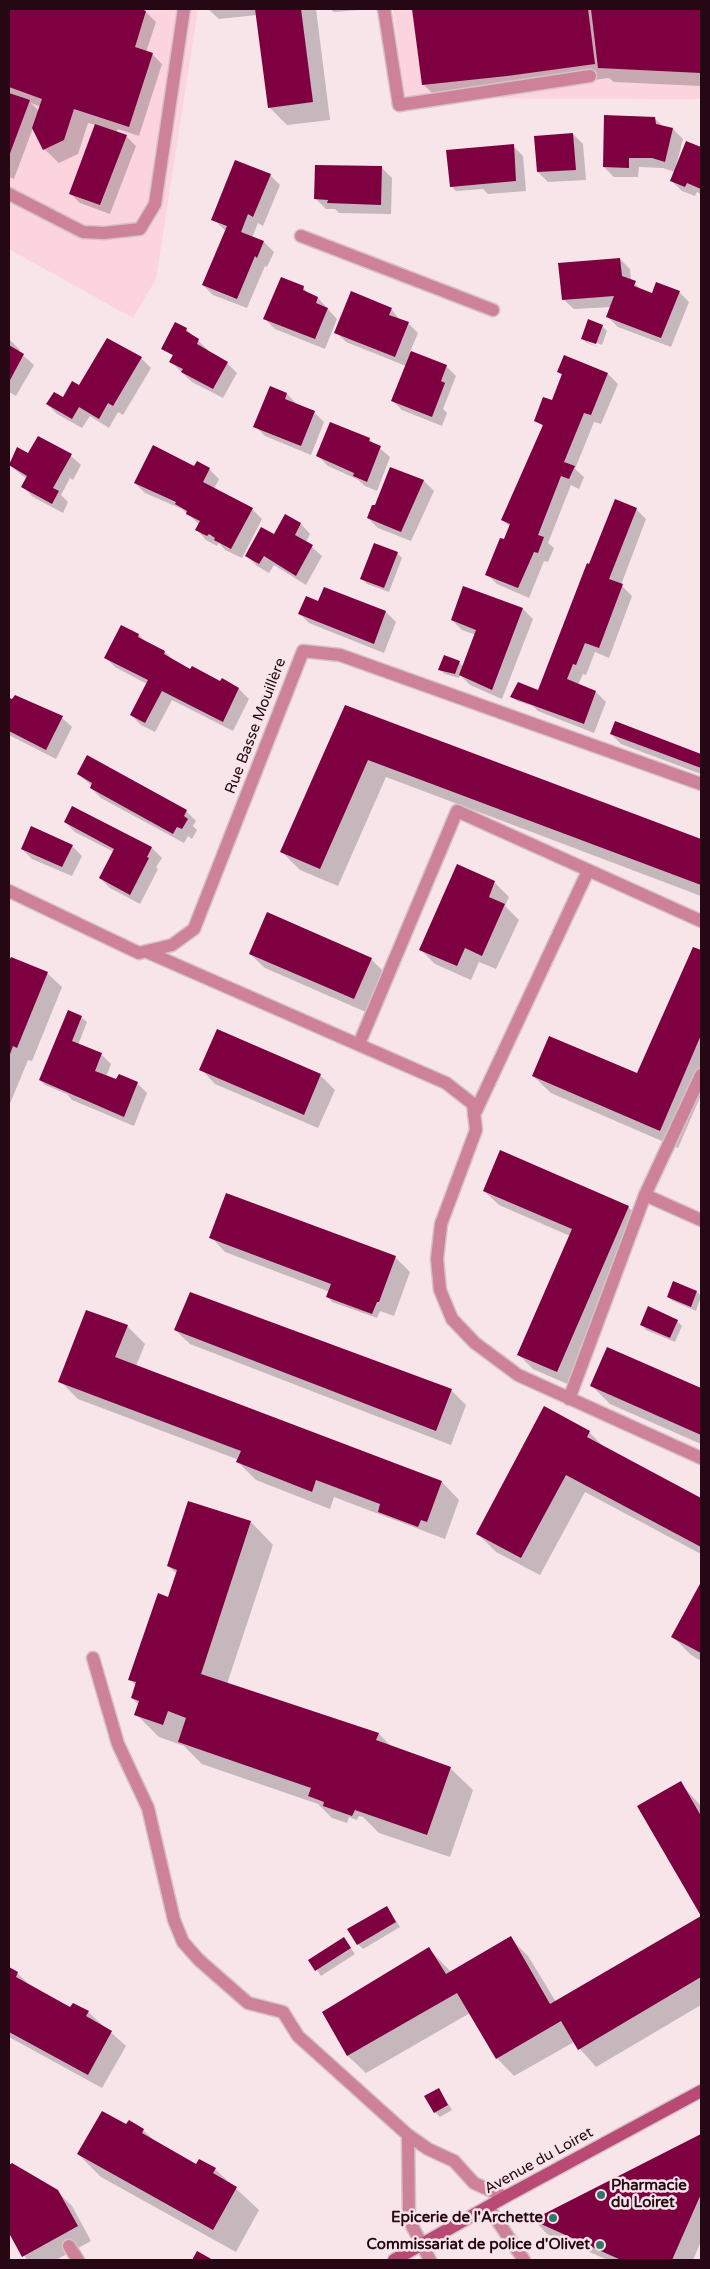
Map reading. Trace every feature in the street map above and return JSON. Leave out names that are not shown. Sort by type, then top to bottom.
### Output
[{"type":"main road","name":"Avenue du Loiret","points":[[394,2260],[505,2197],[701,2091]]},
{"type":"street","points":[[9,194],[83,232],[104,233],[140,229],[155,204],[184,9]]},
{"type":"street","points":[[384,9],[399,105],[590,76]]},
{"type":"street","points":[[301,236],[493,310]]},
{"type":"street","name":"Rue Basse Mouillère","points":[[147,952],[172,945],[194,930],[303,651],[340,655],[701,784]]},
{"type":"street","points":[[358,1044],[457,811],[701,921]]},
{"type":"street","points":[[474,1115],[588,871]]},
{"type":"street","points":[[9,891],[139,953],[147,952],[446,1083],[473,1104],[476,1130],[441,1224],[437,1260],[440,1290],[452,1319],[475,1343],[518,1375],[701,1458]]},
{"type":"street","points":[[569,1399],[645,1195],[701,1075]]},
{"type":"street","points":[[645,1195],[701,1220]]},
{"type":"street","points":[[94,1658],[118,1744],[148,1808],[174,1920],[183,1942],[199,1960],[248,2003],[283,2012],[298,2036],[408,2135],[454,2161],[474,2183],[505,2197]]},
{"type":"street","points":[[408,2135],[409,2220],[430,2260]]},
{"type":"street","points":[[488,2207],[524,2260]]},
{"type":"street","points":[[69,2246],[78,2260]]},
{"type":"shaded area","points":[[9,9],[198,9],[156,279],[133,318],[9,249]]},
{"type":"shaded area","points":[[393,9],[701,9],[701,99],[405,98]]},
{"type":"building","points":[[10,9],[141,9],[146,11],[135,47],[153,53],[129,127],[74,109],[64,140],[43,150],[32,128],[42,99],[9,87]]},
{"type":"building","points":[[255,9],[301,9],[313,102],[268,108]]},
{"type":"building","points":[[412,9],[588,9],[595,64],[422,85]]},
{"type":"building","points":[[591,9],[701,9],[701,73],[598,68]]},
{"type":"building","points":[[9,93],[30,100],[9,156]]},
{"type":"building","points":[[604,115],[655,117],[656,124],[673,128],[665,162],[652,158],[629,158],[629,168],[603,167]]},
{"type":"building","points":[[95,124],[127,135],[100,205],[69,194]]},
{"type":"building","points":[[573,133],[576,170],[537,172],[534,136]]},
{"type":"building","points":[[686,141],[701,147],[701,189],[687,183],[685,187],[670,181]]},
{"type":"building","points":[[514,144],[516,181],[450,187],[446,150]]},
{"type":"building","points":[[235,160],[271,174],[253,217],[248,214],[241,232],[264,241],[257,258],[255,256],[237,299],[202,285],[227,226],[211,220]]},
{"type":"building","points":[[315,165],[382,166],[381,205],[327,203],[328,200],[314,199]]},
{"type":"building","points":[[620,258],[622,276],[636,281],[634,286],[652,293],[656,282],[680,291],[661,338],[606,317],[614,296],[562,300],[558,263]]},
{"type":"building","points":[[281,277],[304,286],[303,290],[318,297],[316,303],[328,308],[315,339],[263,319]]},
{"type":"building","points":[[351,291],[392,308],[389,315],[409,322],[395,357],[334,333]]},
{"type":"building","points":[[588,319],[603,325],[596,344],[581,339]]},
{"type":"building","points":[[175,322],[187,328],[186,331],[199,339],[197,344],[228,362],[213,389],[181,372],[183,369],[169,362],[173,355],[161,349]]},
{"type":"building","points":[[107,338],[142,357],[113,406],[108,403],[99,419],[79,407],[72,419],[46,404],[54,392],[63,397],[72,381],[79,385]]},
{"type":"building","points":[[9,345],[24,354],[9,382]]},
{"type":"building","points":[[411,351],[447,365],[441,381],[445,383],[432,417],[391,401]]},
{"type":"building","points":[[564,355],[608,373],[591,415],[584,413],[564,462],[575,466],[569,479],[561,476],[538,535],[544,537],[538,553],[534,552],[518,588],[485,575],[500,538],[504,539],[510,524],[501,520],[543,425],[534,421],[543,397],[552,400],[562,374],[557,372]]},
{"type":"building","points":[[270,386],[287,393],[285,399],[315,411],[301,446],[253,427]]},
{"type":"building","points":[[330,422],[370,438],[369,441],[381,446],[367,482],[353,476],[354,473],[316,456]]},
{"type":"building","points":[[38,436],[72,454],[53,488],[59,491],[52,504],[21,487],[27,476],[9,465],[17,447],[28,453]]},
{"type":"building","points":[[153,445],[194,466],[197,461],[210,468],[203,482],[253,508],[231,549],[214,540],[215,538],[209,534],[207,536],[195,530],[200,521],[186,514],[187,511],[175,504],[176,502],[134,483]]},
{"type":"building","points":[[390,467],[424,480],[401,532],[367,518],[372,505],[375,505]]},
{"type":"building","points":[[615,499],[637,508],[609,579],[623,584],[599,648],[585,643],[576,665],[573,664],[567,679],[596,691],[584,724],[510,697],[518,682],[538,690],[587,563],[589,564]]},
{"type":"building","points":[[285,514],[301,523],[295,535],[313,545],[296,576],[264,556],[259,564],[245,556],[261,527],[274,534]]},
{"type":"building","points":[[374,543],[398,552],[384,588],[360,579]]},
{"type":"building","points":[[463,586],[523,608],[492,690],[459,675],[476,630],[451,620]]},
{"type":"building","points":[[324,587],[386,611],[374,644],[298,614],[306,596],[318,601]]},
{"type":"building","points":[[121,625],[139,634],[138,637],[165,651],[164,654],[190,669],[192,666],[220,681],[222,678],[239,688],[223,722],[162,691],[145,723],[130,715],[148,680],[104,658]]},
{"type":"building","points":[[444,655],[460,661],[455,674],[438,670]]},
{"type":"building","points":[[15,695],[63,716],[46,750],[9,731],[9,698],[12,699]]},
{"type":"building","points":[[345,705],[701,839],[701,885],[368,760],[320,869],[280,852]]},
{"type":"building","points":[[615,721],[701,754],[701,768],[610,734]]},
{"type":"building","points":[[87,755],[187,810],[184,816],[188,819],[182,829],[177,827],[173,834],[90,788],[92,783],[77,774]]},
{"type":"building","points":[[72,806],[152,847],[147,857],[149,858],[130,895],[99,878],[114,849],[64,822]]},
{"type":"building","points":[[31,826],[73,845],[62,867],[21,849]]},
{"type":"building","points":[[457,864],[495,881],[489,897],[505,904],[482,956],[465,948],[457,966],[419,950]]},
{"type":"building","points":[[267,912],[372,958],[354,999],[249,954]]},
{"type":"building","points":[[693,947],[701,950],[701,1035],[660,1131],[532,1076],[549,1036],[637,1073]]},
{"type":"building","points":[[11,957],[48,972],[17,1048],[13,1046],[9,1057],[9,961]]},
{"type":"building","points":[[68,1010],[82,1016],[72,1041],[102,1053],[95,1071],[116,1079],[119,1074],[138,1082],[124,1117],[39,1080]]},
{"type":"building","points":[[217,1029],[321,1074],[304,1115],[199,1070]]},
{"type":"building","points":[[500,1150],[629,1206],[557,1372],[517,1355],[572,1229],[483,1191]]},
{"type":"building","points":[[226,1193],[396,1256],[379,1302],[377,1302],[372,1314],[326,1297],[331,1284],[209,1238]]},
{"type":"building","points":[[673,1281],[697,1291],[691,1307],[667,1297]]},
{"type":"building","points":[[190,1292],[452,1389],[436,1431],[174,1330]]},
{"type":"building","points":[[648,1306],[678,1320],[670,1338],[640,1325]]},
{"type":"building","points":[[86,1310],[128,1325],[115,1357],[442,1481],[427,1522],[421,1520],[418,1527],[378,1512],[380,1504],[316,1480],[312,1492],[236,1462],[241,1451],[58,1382]]},
{"type":"building","points":[[607,1347],[701,1388],[701,1435],[590,1386]]},
{"type":"building","points":[[544,1406],[590,1431],[587,1437],[701,1498],[701,1547],[566,1475],[521,1558],[476,1534]]},
{"type":"building","points":[[188,1501],[251,1521],[201,1674],[379,1733],[376,1740],[451,1767],[427,1835],[355,1810],[352,1816],[323,1806],[324,1802],[308,1796],[311,1788],[178,1742],[186,1718],[168,1711],[163,1725],[134,1715],[139,1701],[131,1698],[136,1682],[128,1680],[158,1593],[168,1597],[177,1570],[167,1566]]},
{"type":"building","points":[[701,1582],[701,1653],[671,1637]]},
{"type":"building","points":[[681,1781],[701,1816],[701,1916],[637,1806]]},
{"type":"building","points":[[387,1906],[396,1922],[357,1945],[347,1929]]},
{"type":"building","points":[[701,1916],[701,1977],[578,2050],[561,2021],[496,2059],[457,1993],[347,2056],[322,2012],[429,1947],[446,1974],[511,1936],[550,2004]]},
{"type":"building","points":[[344,1937],[351,1948],[315,1971],[308,1960]]},
{"type":"building","points":[[9,1967],[18,1972],[16,1977],[70,2007],[73,2003],[89,2011],[86,2016],[112,2031],[88,2075],[9,2032]]},
{"type":"building","points":[[439,2088],[448,2105],[434,2113],[424,2096]]},
{"type":"building","points":[[102,2111],[126,2124],[129,2120],[144,2129],[142,2133],[196,2164],[199,2159],[216,2168],[213,2173],[237,2187],[213,2230],[77,2154]]},
{"type":"building","points":[[701,2134],[701,2194],[672,2260],[621,2260],[532,2220]]},
{"type":"building","points":[[12,2163],[58,2190],[78,2226],[22,2257],[9,2233],[9,2165]]},
{"type":"building","points":[[197,2251],[213,2260],[192,2260]]},
{"type":"place","name":"Pharmacie du Loiret","points":[[601,2195]]},
{"type":"place","name":"Epicerie de l'Archette","points":[[553,2218]]},
{"type":"place","name":"Commissariat de police d'Olivet","points":[[600,2245]]}]
